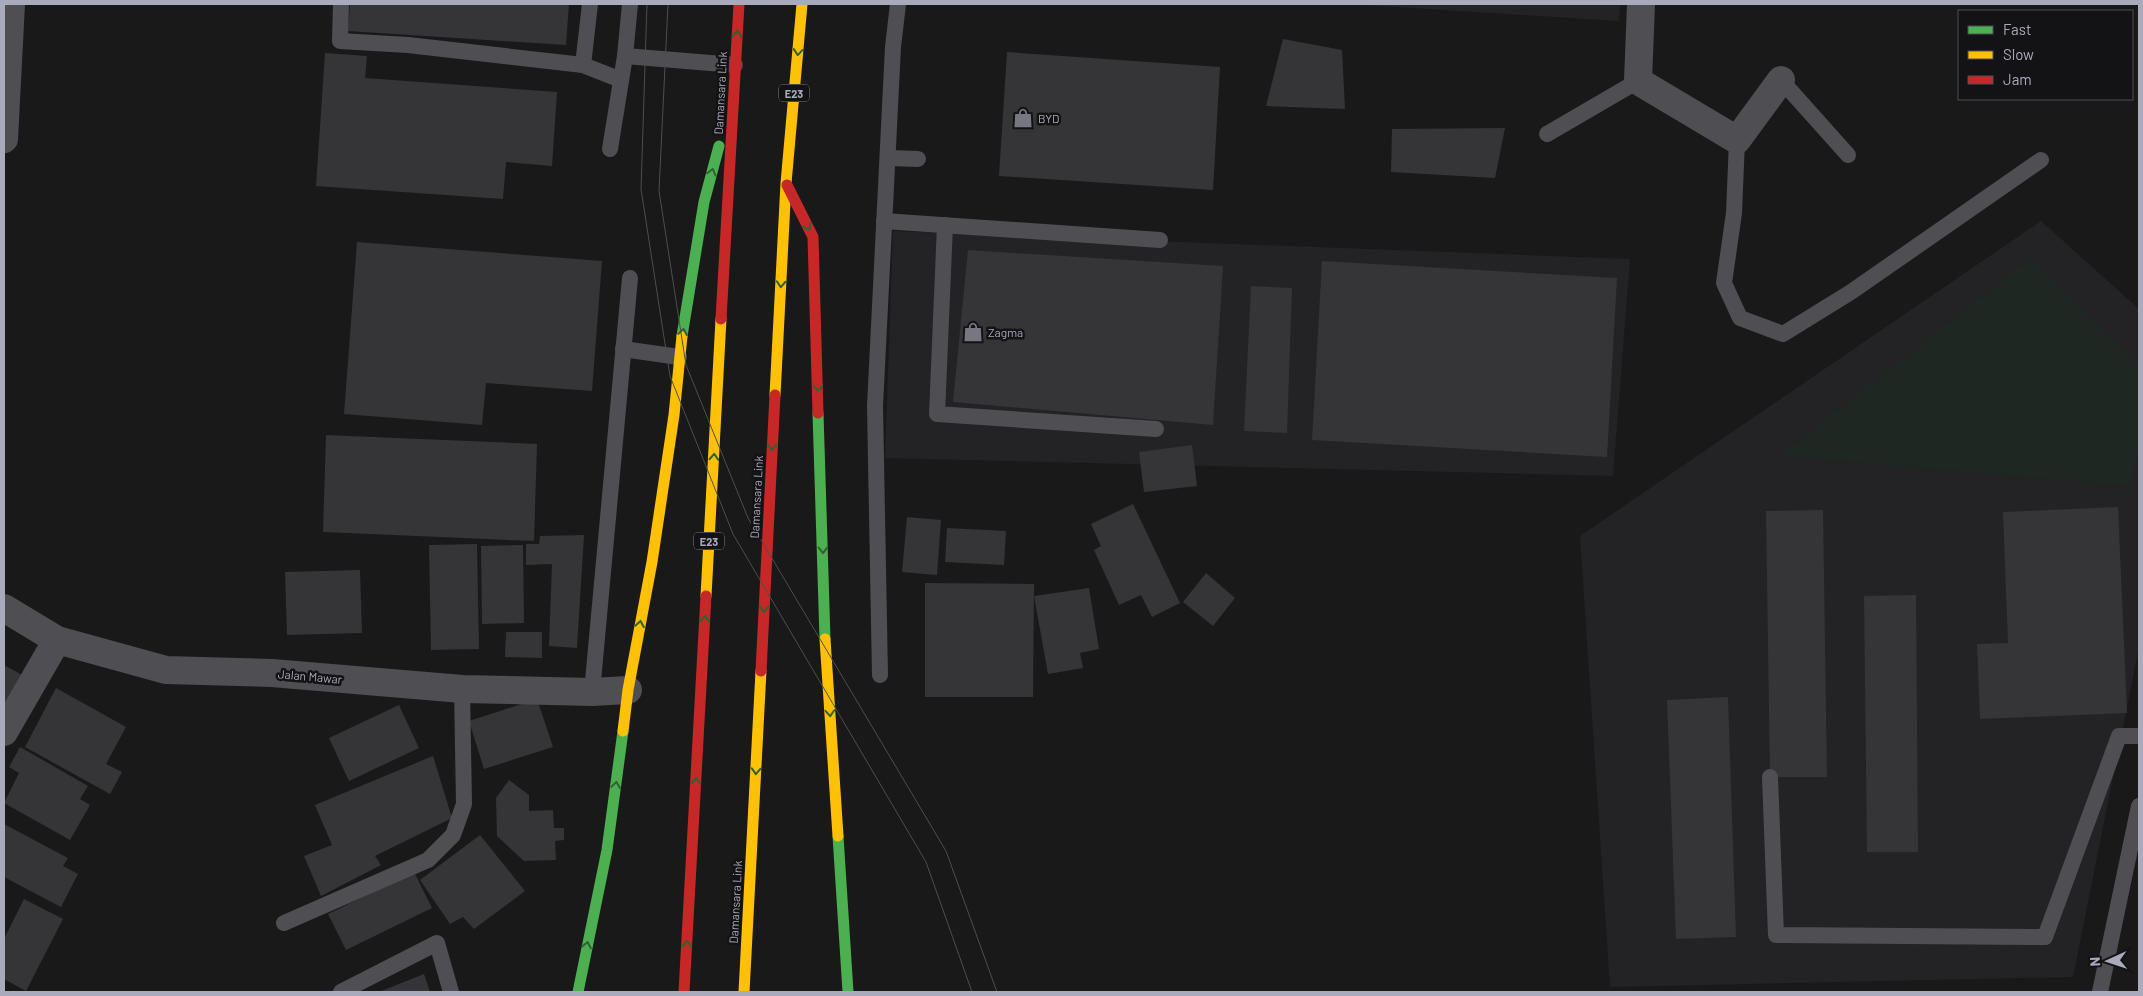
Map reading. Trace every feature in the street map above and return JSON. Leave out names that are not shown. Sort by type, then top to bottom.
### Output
[{"type":"highway","name":"Damansara Link","points":[[684,992],[739,4]]},
{"type":"highway","name":"Damansara Link","points":[[744,992],[786,183],[802,4]]},
{"type":"highway","points":[[578,992],[607,850],[628,690],[652,562],[671,435],[679,357],[704,202],[734,89]]},
{"type":"highway","points":[[786,183],[813,236],[825,638],[848,992]]},
{"type":"street","points":[[4,139],[11,4]]},
{"type":"street","points":[[1641,4],[1638,81],[1737,140],[1781,80]]},
{"type":"street","name":"Jalan Mawar","points":[[4,608],[58,640],[166,670],[272,673],[462,689],[592,692],[628,690]]},
{"type":"street","points":[[4,732],[58,640]]},
{"type":"lane","points":[[341,4],[340,41],[408,45],[583,64],[621,80]]},
{"type":"lane","points":[[583,64],[590,4]]},
{"type":"lane","points":[[610,149],[625,56],[630,4]]},
{"type":"lane","points":[[880,675],[875,406],[893,47],[898,4]]},
{"type":"lane","points":[[625,56],[735,65]]},
{"type":"lane","points":[[1781,80],[1848,156]]},
{"type":"lane","points":[[1547,134],[1638,81]]},
{"type":"lane","points":[[1737,140],[1734,213],[1724,283],[1740,318],[1783,334],[1851,292],[2041,160]]},
{"type":"lane","points":[[888,158],[918,159]]},
{"type":"lane","points":[[884,221],[1160,240]]},
{"type":"lane","points":[[945,225],[938,414],[1156,428]]},
{"type":"lane","points":[[592,692],[630,278]]},
{"type":"lane","points":[[623,349],[679,357]]},
{"type":"lane","points":[[284,923],[428,860],[453,835],[464,804],[462,689]]},
{"type":"lane","points":[[1770,778],[1776,935],[2045,937],[2119,736],[2139,736]]},
{"type":"lane","points":[[2100,992],[2139,806]]},
{"type":"lane","points":[[342,992],[437,943],[451,992]]},
{"type":"shaded area","points":[[1349,4],[1620,4],[1619,21]]},
{"type":"shaded area","points":[[2041,221],[2139,309],[2139,647],[2073,977],[1610,987],[1580,536]]},
{"type":"shaded area","points":[[893,231],[1630,259],[1613,476],[885,458]]},
{"type":"shaded area","points":[[2030,259],[2139,365],[2139,446],[2130,486],[1781,455]]},
{"type":"building","points":[[350,4],[569,4],[566,45],[348,31]]},
{"type":"building","points":[[1283,39],[1342,50],[1345,109],[1266,106]]},
{"type":"building","points":[[1007,52],[1220,67],[1213,190],[999,176]]},
{"type":"building","points":[[325,53],[367,56],[365,78],[557,92],[552,166],[506,162],[503,199],[316,186]]},
{"type":"building","points":[[1505,128],[1495,178],[1391,172],[1392,129]]},
{"type":"building","points":[[357,242],[602,261],[592,391],[486,383],[482,425],[344,414]]},
{"type":"building","points":[[968,250],[1223,266],[1213,425],[953,402]]},
{"type":"building","points":[[1322,261],[1617,278],[1607,457],[1312,440]]},
{"type":"building","points":[[1251,286],[1292,288],[1287,433],[1244,431]]},
{"type":"building","points":[[326,435],[537,444],[534,541],[323,532]]},
{"type":"building","points":[[1192,445],[1197,486],[1144,492],[1139,452]]},
{"type":"building","points":[[1133,504],[1180,603],[1152,617],[1141,595],[1119,605],[1094,550],[1101,546],[1091,524]]},
{"type":"building","points":[[2118,507],[2127,713],[1980,719],[1977,644],[2008,643],[2003,512]]},
{"type":"building","points":[[1823,510],[1827,777],[1770,777],[1766,511]]},
{"type":"building","points":[[907,517],[941,520],[937,575],[902,572]]},
{"type":"building","points":[[947,528],[1006,531],[1004,565],[945,562]]},
{"type":"building","points":[[584,535],[577,648],[549,646],[552,564],[526,565],[526,544],[539,544],[540,536]]},
{"type":"building","points":[[477,544],[479,649],[431,650],[429,545]]},
{"type":"building","points":[[523,545],[524,623],[482,624],[481,546]]},
{"type":"building","points":[[360,570],[362,633],[287,635],[285,572]]},
{"type":"building","points":[[1206,573],[1235,598],[1213,626],[1183,602]]},
{"type":"building","points":[[925,583],[1034,584],[1033,697],[925,697]]},
{"type":"building","points":[[1089,588],[1099,649],[1080,653],[1083,668],[1048,674],[1034,596]]},
{"type":"building","points":[[1916,595],[1918,852],[1867,852],[1864,596]]},
{"type":"building","points":[[506,632],[542,632],[542,658],[505,657]]},
{"type":"building","points":[[4,665],[24,676],[4,713]]},
{"type":"building","points":[[56,688],[126,727],[106,764],[122,772],[110,794],[25,747]]},
{"type":"building","points":[[1728,697],[1736,937],[1676,939],[1667,700]]},
{"type":"building","points":[[537,699],[553,747],[484,769],[469,721]]},
{"type":"building","points":[[399,705],[419,748],[349,781],[329,738]]},
{"type":"building","points":[[20,747],[88,786],[80,799],[90,805],[70,840],[4,803],[19,773],[9,767]]},
{"type":"building","points":[[433,756],[452,818],[375,856],[381,865],[321,896],[304,856],[332,845],[315,805]]},
{"type":"building","points":[[509,780],[529,795],[529,811],[553,810],[554,828],[564,828],[564,840],[555,841],[556,860],[524,861],[497,836],[496,798]]},
{"type":"building","points":[[4,824],[68,858],[63,866],[78,874],[61,907],[4,877]]},
{"type":"building","points":[[480,835],[525,891],[474,929],[463,917],[450,924],[420,880]]},
{"type":"building","points":[[414,872],[432,908],[346,950],[328,914]]},
{"type":"building","points":[[24,899],[63,919],[26,991],[4,979],[4,939]]},
{"type":"building","points":[[424,974],[430,992],[379,992]]},
{"type":"tram line","points":[[647,4],[641,189],[670,376],[733,534],[926,862],[972,992]]},
{"type":"tram line","points":[[668,4],[659,191],[686,365],[748,518],[946,851],[997,992]]},
{"type":"traffic: fast","points":[[682,336],[704,202],[719,146]]},
{"type":"traffic: fast","points":[[818,413],[825,639]]},
{"type":"traffic: fast","points":[[578,992],[607,850],[623,731]]},
{"type":"traffic: fast","points":[[838,836],[848,992]]},
{"type":"traffic: slow","points":[[775,395],[786,183],[802,4]]},
{"type":"traffic: slow","points":[[706,596],[721,319]]},
{"type":"traffic: slow","points":[[623,731],[628,690],[652,562],[674,415],[682,336]]},
{"type":"traffic: slow","points":[[825,639],[838,836]]},
{"type":"traffic: slow","points":[[744,992],[761,671]]},
{"type":"traffic: jam","points":[[721,319],[739,4]]},
{"type":"traffic: jam","points":[[787,185],[813,237],[818,413]]},
{"type":"traffic: jam","points":[[761,671],[775,395]]},
{"type":"traffic: jam","points":[[684,992],[706,596]]},
{"type":"place","name":"BYD","points":[[1023,118]]},
{"type":"place","name":"Zagma","points":[[973,332]]}]
